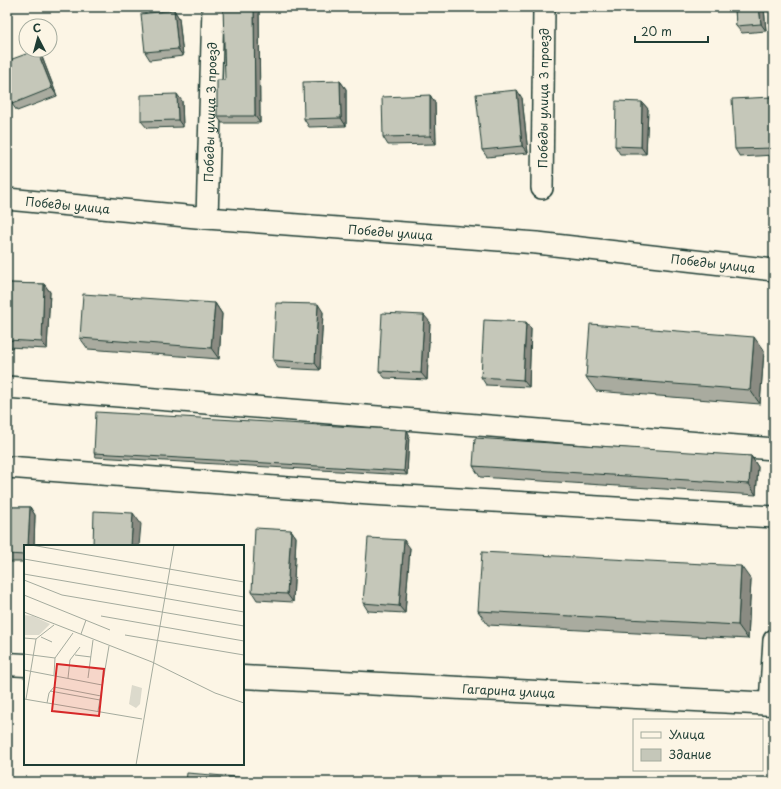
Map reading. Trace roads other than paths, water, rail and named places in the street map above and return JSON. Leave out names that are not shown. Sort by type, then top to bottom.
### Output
[{"type":"main road","points":[[7,664],[24,665]]},
{"type":"main road","name":"Гагарина улица","points":[[244,677],[772,704]]},
{"type":"street","name":"Победы улица 3 проезд","points":[[207,218],[213,7]]},
{"type":"street","name":"Победы улица 3 проезд","points":[[542,188],[544,7]]},
{"type":"street","name":"Победы улица","points":[[7,199],[207,218],[537,243],[774,270]]},
{"type":"street","points":[[7,387],[774,449]]},
{"type":"street","points":[[7,467],[370,494],[774,516]]},
{"type":"street","points":[[772,704],[774,640]]}]
